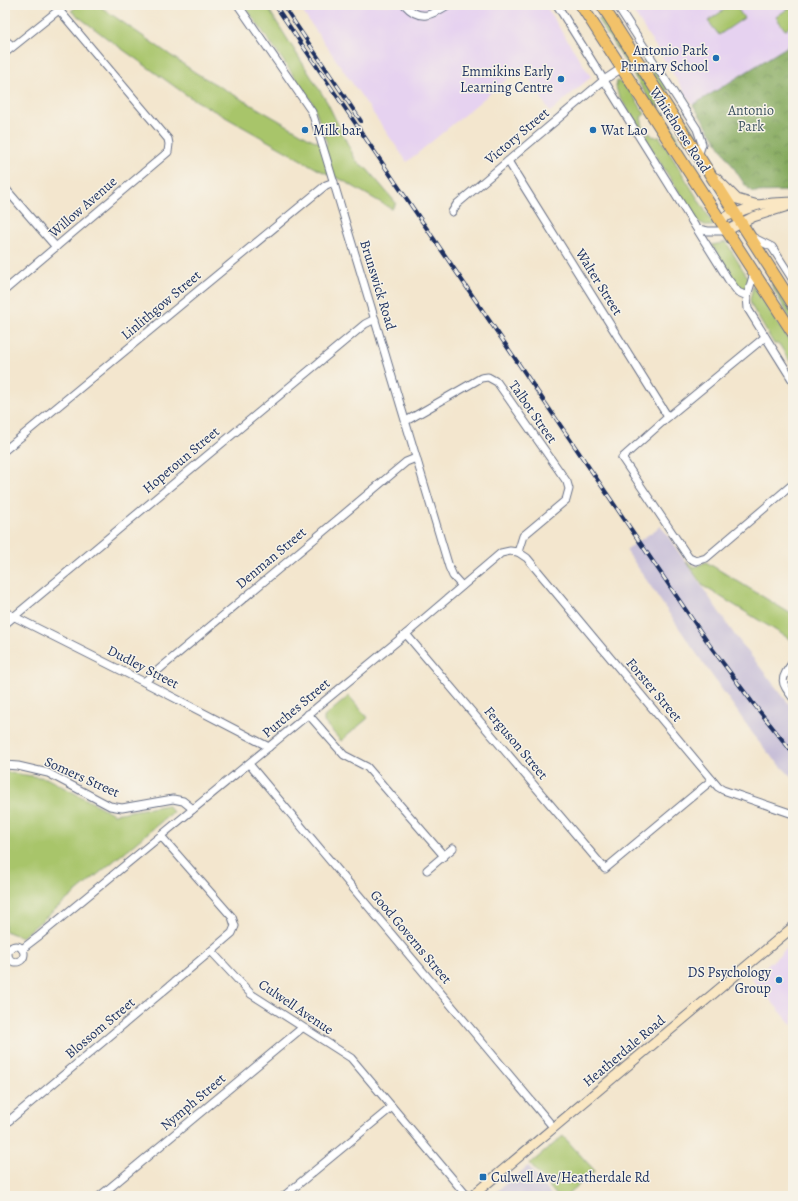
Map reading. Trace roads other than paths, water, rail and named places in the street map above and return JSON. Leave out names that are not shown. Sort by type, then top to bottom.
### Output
[{"type":"highway","name":"Whitehorse Road","points":[[582,5],[793,334]]},
{"type":"highway","name":"Whitehorse Road","points":[[602,5],[793,304]]},
{"type":"main road","points":[[709,172],[737,199],[758,205]]},
{"type":"main road","points":[[719,219],[758,205],[793,204]]},
{"type":"main road","points":[[726,231],[753,217],[793,204]]},
{"type":"main road","name":"Heatherdale Road","points":[[472,1196],[793,927]]},
{"type":"street","name":"Brunswick Road","points":[[238,5],[312,112],[449,567],[453,576],[462,586]]},
{"type":"street","points":[[405,5],[411,11],[419,15],[427,16],[448,5]]},
{"type":"street","points":[[557,5],[738,292],[747,296]]},
{"type":"street","name":"Whitehorse Road","points":[[617,5],[697,129],[702,144],[698,156]]},
{"type":"street","points":[[5,53],[62,7]]},
{"type":"street","name":"Willow Avenue","points":[[5,290],[168,152],[168,138],[62,7]]},
{"type":"street","points":[[5,40],[13,46]]},
{"type":"street","name":"Victory Street","points":[[452,212],[457,204],[604,80],[622,68]]},
{"type":"street","name":"Walter Street","points":[[508,161],[668,417]]},
{"type":"street","name":"Linlithgow Street","points":[[5,450],[326,185],[334,182]]},
{"type":"street","points":[[5,188],[56,247]]},
{"type":"street","points":[[698,229],[708,231],[726,231]]},
{"type":"street","points":[[750,236],[772,247],[793,280]]},
{"type":"street","points":[[754,273],[747,296],[748,309],[793,381]]},
{"type":"street","name":"Hopetoun Street","points":[[5,624],[364,324],[375,319]]},
{"type":"street","points":[[765,337],[668,417],[622,458],[689,558],[696,561],[706,558],[793,484]]},
{"type":"street","name":"Talbot Street","points":[[406,421],[481,378],[488,377],[497,382],[567,482],[569,489],[566,500],[523,536],[518,552]]},
{"type":"street","name":"Denman Street","points":[[144,682],[406,462],[416,458]]},
{"type":"street","name":"Purches Street","points":[[22,949],[249,764],[501,553],[510,551],[518,552]]},
{"type":"street","name":"Forster Street","points":[[518,552],[527,558],[712,780],[723,790],[793,814]]},
{"type":"street","name":"Dudley Street","points":[[5,612],[269,747]]},
{"type":"street","name":"Ferguson Street","points":[[406,634],[605,869],[712,780]]},
{"type":"street","points":[[793,662],[783,678],[783,684],[793,698]]},
{"type":"street","points":[[308,714],[344,755],[367,766],[444,856]]},
{"type":"street","name":"Good Governs Street","points":[[249,764],[554,1128]]},
{"type":"street","name":"Somers Street","points":[[5,765],[18,766],[48,773],[110,806],[122,808],[173,799],[183,801],[193,809]]},
{"type":"street","points":[[161,836],[232,917],[235,926],[232,933],[211,951]]},
{"type":"street","points":[[427,870],[453,848]]},
{"type":"street","name":"Purches Street","points":[[8,945],[18,946],[22,949],[24,954],[20,961],[8,962],[8,945]]},
{"type":"street","name":"Culwell Avenue","points":[[211,951],[251,994],[351,1058],[467,1196]]},
{"type":"street","name":"Blossom Street","points":[[5,1124],[211,951]]},
{"type":"street","name":"Nymph Street","points":[[100,1196],[302,1028]]},
{"type":"street","points":[[284,1196],[392,1107]]},
{"type":"railway","points":[[275,5],[711,647],[752,702],[793,753]]},
{"type":"railway","points":[[283,5],[361,121]]},
{"type":"place","name":"Antonio Park Primary School","points":[[716,58]]},
{"type":"place","name":"Emmikins Early Learning Centre","points":[[561,79]]},
{"type":"place","name":"Milk bar","points":[[305,130]]},
{"type":"place","name":"Wat Lao","points":[[593,130]]},
{"type":"place","name":"DS Psychology Group","points":[[779,980]]},
{"type":"place","name":"Culwell Ave/Heatherdale Rd","points":[[483,1177]]},
{"type":"park label","name":"Antonio Park","points":[[751,118]]}]
